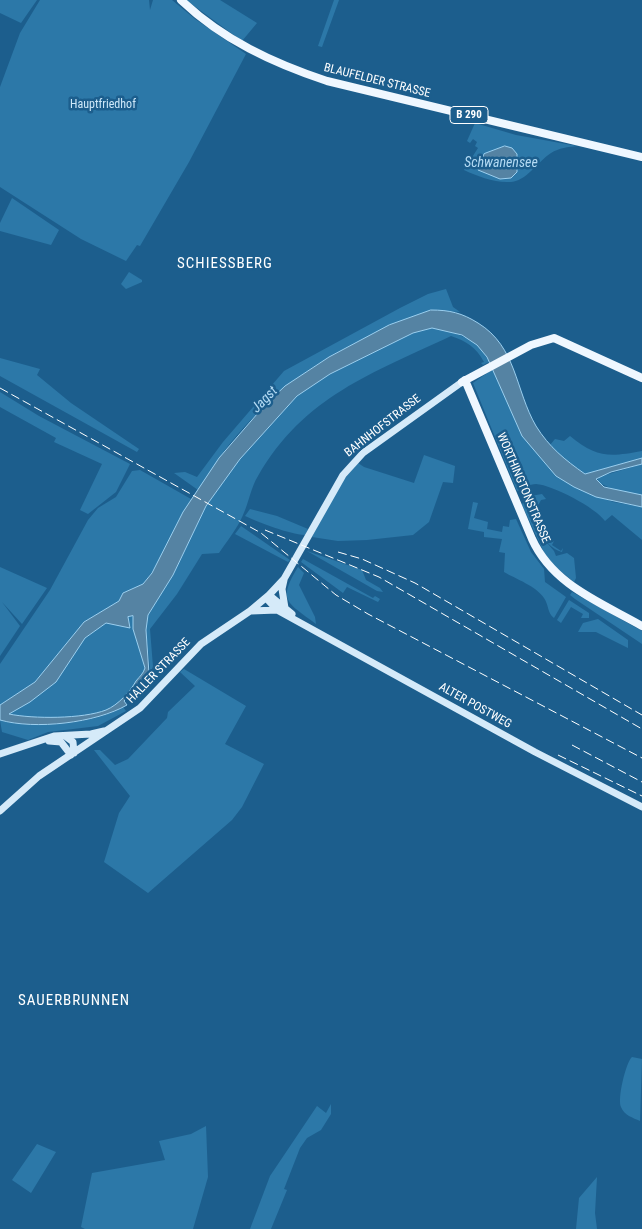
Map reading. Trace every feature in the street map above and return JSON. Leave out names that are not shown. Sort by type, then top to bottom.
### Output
[{"type":"main road","name":"BLAUFELDER STRASSE","points":[[181,0],[224,35],[288,68],[327,81],[642,156]]},
{"type":"main road","points":[[463,381],[531,345],[549,338],[561,339],[642,378]]},
{"type":"main road","name":"WORTHINGTONSTRASSE","points":[[463,381],[473,395],[472,398],[532,539],[545,562],[573,587],[642,626]]},
{"type":"main road","name":"BAHNHOFSTRASSE","points":[[284,580],[338,483],[356,459],[463,381]]},
{"type":"main road","points":[[281,609],[284,580]]},
{"type":"main road","name":"HALLER STRASSE","points":[[0,811],[33,781],[140,708],[201,644],[250,611],[284,580]]},
{"type":"main road","name":"ALTER POSTWEG","points":[[267,596],[281,609],[299,621],[528,748],[642,808]]},
{"type":"main road","name":"ALTER POSTWEG","points":[[250,611],[281,609]]},
{"type":"main road","points":[[0,754],[62,735],[91,734],[111,728]]},
{"type":"main road","points":[[62,735],[72,740],[72,754]]},
{"type":"main road","points":[[36,742],[57,740],[72,754]]},
{"type":"green space","points":[[0,0],[37,0],[21,23],[0,13]]},
{"type":"green space","name":"Hauptfriedhof","points":[[40,0],[149,0],[150,10],[153,0],[172,0],[195,19],[246,54],[189,162],[140,246],[137,245],[126,261],[81,239],[0,187],[0,87],[20,33]]},
{"type":"green space","points":[[186,0],[220,0],[257,23],[242,41]]},
{"type":"green space","points":[[334,0],[339,0],[322,47],[318,46]]},
{"type":"green space","points":[[475,123],[516,135],[577,146],[567,147],[551,153],[527,175],[516,181],[492,180],[464,170],[478,148],[475,146],[477,142],[473,139],[470,143],[467,141]]},
{"type":"green space","points":[[12,198],[59,230],[51,245],[0,231],[0,223]]},
{"type":"green space","points":[[129,272],[142,280],[142,282],[126,289],[121,284]]},
{"type":"green space","points":[[446,289],[453,307],[460,312],[445,312],[430,316],[375,335],[327,358],[305,372],[246,425],[224,451],[198,490],[174,473],[185,472],[197,477],[223,442],[284,371],[400,308],[428,294]]},
{"type":"green space","points":[[432,328],[457,334],[473,342],[485,354],[489,362],[483,365],[481,363],[484,362],[474,348],[466,342],[451,336],[394,362],[342,390],[319,406],[297,426],[276,449],[258,476],[241,520],[219,553],[202,554],[177,594],[150,629],[153,667],[145,682],[142,682],[150,669],[146,630],[148,615],[173,575],[206,506],[240,459],[297,396],[330,374],[413,333]]},
{"type":"green space","points":[[0,358],[40,369],[37,375],[71,403],[139,449],[137,452],[0,376]]},
{"type":"green space","points":[[493,369],[522,436],[574,487],[613,502],[642,507],[642,540],[612,515],[605,521],[584,504],[553,488],[536,484],[517,491],[473,383]]},
{"type":"green space","points":[[0,392],[39,416],[130,464],[116,492],[88,514],[80,510],[102,464],[54,442],[56,438],[0,407]]},
{"type":"green space","points":[[570,436],[596,452],[612,455],[642,451],[642,458],[585,474],[562,458],[550,445],[555,439],[564,441]]},
{"type":"green space","points":[[424,455],[455,466],[453,483],[443,482],[429,522],[413,535],[338,541],[312,537],[340,484],[358,463],[364,467],[414,483]]},
{"type":"green space","points":[[642,464],[642,495],[617,491],[597,482],[599,477]]},
{"type":"green space","points":[[140,470],[191,499],[161,560],[143,584],[123,593],[119,601],[84,622],[35,682],[0,705],[0,664],[50,590],[88,520],[98,508],[116,497],[132,471]]},
{"type":"green space","points":[[542,494],[546,499],[541,500],[534,513],[538,514],[535,516],[550,543],[554,541],[552,545],[561,551],[563,548],[562,552],[549,544],[539,531],[526,501],[531,496]]},
{"type":"green space","points":[[524,500],[541,536],[556,556],[567,553],[574,558],[576,578],[574,582],[548,561],[522,505]]},
{"type":"green space","points":[[473,502],[478,503],[474,518],[488,522],[487,529],[502,532],[503,526],[509,527],[510,520],[516,519],[531,552],[544,569],[545,582],[566,597],[554,618],[550,614],[546,601],[540,594],[531,586],[504,572],[505,553],[499,552],[502,539],[484,537],[484,532],[468,529]]},
{"type":"green space","points":[[250,509],[277,516],[308,529],[305,535],[275,528],[245,516]]},
{"type":"green space","points":[[241,526],[290,560],[288,562],[235,534]]},
{"type":"green space","points":[[307,551],[362,570],[366,580],[380,588],[383,592],[377,591]]},
{"type":"green space","points":[[303,559],[373,598],[375,596],[380,599],[378,602],[347,587],[343,593],[301,562]]},
{"type":"green space","points":[[0,567],[47,588],[22,624],[2,602],[20,626],[0,656]]},
{"type":"green space","points":[[298,567],[304,573],[299,585],[315,617],[316,624],[298,611],[288,600],[288,587]]},
{"type":"green space","points":[[572,592],[642,631],[642,644],[575,599],[570,595]]},
{"type":"green space","points":[[569,600],[589,613],[589,618],[581,618],[583,614],[571,607],[561,623],[557,620]]},
{"type":"green space","points":[[128,616],[134,616],[133,629],[145,668],[131,689],[116,704],[107,710],[85,716],[44,718],[8,714],[30,702],[85,638],[106,623],[130,627]]},
{"type":"green space","points":[[598,619],[628,640],[628,648],[596,632],[578,632],[583,623]]},
{"type":"green space","points":[[184,669],[246,706],[225,744],[264,764],[242,807],[232,820],[148,893],[104,862],[119,813],[130,796],[94,750],[100,750],[115,765],[128,759],[167,718],[168,712],[195,686],[180,672]]},
{"type":"green space","points":[[123,707],[126,711],[98,726],[48,732],[28,740],[2,732],[0,720],[28,725],[63,724],[96,718]]},
{"type":"green space","points":[[632,1057],[642,1059],[640,1121],[624,1112],[620,1103],[623,1081],[627,1066]]},
{"type":"green space","points":[[331,1104],[331,1114],[321,1130],[307,1138],[300,1148],[284,1189],[287,1190],[271,1229],[250,1229],[270,1176],[317,1106],[326,1113]]},
{"type":"green space","points":[[206,1126],[208,1177],[193,1229],[85,1229],[81,1227],[92,1173],[165,1160],[159,1141],[191,1134]]},
{"type":"green space","points":[[37,1144],[56,1152],[31,1193],[12,1180]]},
{"type":"green space","points":[[597,1177],[595,1213],[597,1229],[576,1229],[579,1198]]},
{"type":"water","name":"Schwanensee","points":[[505,146],[512,148],[517,154],[517,172],[511,178],[500,179],[478,170],[484,154]]},
{"type":"water","points":[[431,310],[456,313],[478,323],[501,344],[514,370],[536,426],[552,447],[564,458],[585,474],[642,458],[642,464],[611,472],[596,479],[604,487],[642,495],[642,507],[596,497],[556,476],[522,436],[487,357],[477,345],[462,335],[432,328],[413,333],[330,374],[297,396],[240,459],[206,506],[173,575],[148,615],[146,630],[149,674],[124,701],[127,705],[99,716],[65,723],[30,724],[0,720],[0,705],[35,682],[84,622],[119,601],[123,593],[143,584],[152,573],[183,512],[219,458],[264,406],[285,386],[329,357],[389,325]],"holes":[[[133,616],[133,629],[145,668],[127,694],[115,705],[96,713],[72,717],[19,716],[9,714],[30,702],[56,682],[85,638],[106,623],[130,628],[128,617]]]},
{"type":"railway","points":[[0,388],[261,533],[336,595],[368,614],[642,758]]},
{"type":"railway","points":[[265,530],[379,577],[642,729]]},
{"type":"railway","points":[[338,552],[362,559],[415,583],[642,715]]},
{"type":"railway","points":[[572,745],[642,782]]},
{"type":"railway","points":[[558,755],[642,796]]},
{"type":"district","name":"SCHIESSBERG","points":[[225,264]]},
{"type":"district","name":"SAUERBRUNNEN","points":[[74,1001]]},
{"type":"water label","name":"Jagst","points":[[265,400]]}]
